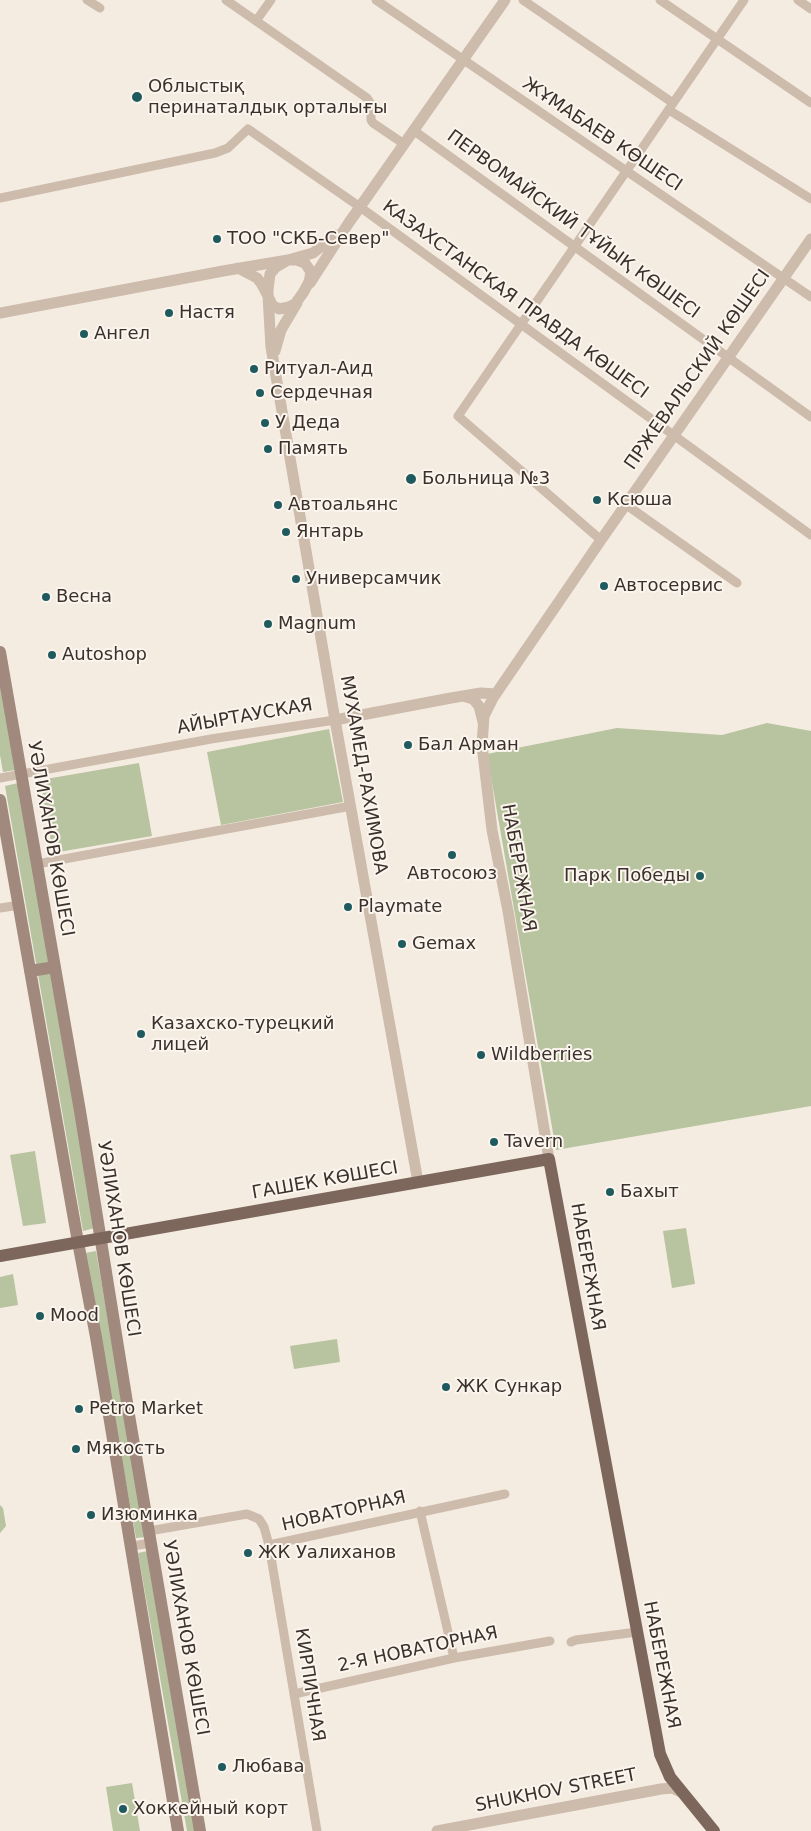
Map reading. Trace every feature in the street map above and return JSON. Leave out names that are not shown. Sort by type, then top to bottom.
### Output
[{"type":"main road","name":"УӘЛИХАНОВ КӨШЕСІ","points":[[0,652],[103,1238],[150,1537],[200,1831]]},
{"type":"main road","name":"УӘЛИХАНОВ КӨШЕСІ","points":[[0,800],[96,1337],[178,1831]]},
{"type":"main road","points":[[30,971],[55,967]]},
{"type":"main road","name":"ГАШЕК КӨШЕСІ","points":[[0,1256],[549,1159]]},
{"type":"main road","name":"НАБЕРЕЖНАЯ","points":[[549,1159],[660,1754],[667,1772],[714,1831]]},
{"type":"street","points":[[87,0],[100,8]]},
{"type":"street","points":[[226,0],[367,98],[371,104],[371,120],[373,124],[404,144]]},
{"type":"street","points":[[256,21],[270,0]]},
{"type":"street","name":"ЖҰМАБАЕВ КӨШЕСІ","points":[[376,0],[811,297]]},
{"type":"street","points":[[274,373],[276,346],[281,330],[303,293],[348,224],[504,0]]},
{"type":"street","points":[[523,0],[671,106],[811,199]]},
{"type":"street","points":[[660,0],[811,103]]},
{"type":"street","points":[[601,540],[458,416],[744,0]]},
{"type":"street","points":[[798,0],[811,9]]},
{"type":"street","name":"КАЗАХСТАНСКАЯ ПРАВДА КӨШЕСІ","points":[[0,198],[216,154],[228,148],[248,129],[360,207],[811,535]]},
{"type":"street","name":"ПЕРВОМАЙСКИЙ ТҰЙЫҚ КӨШЕСІ","points":[[413,130],[811,417]]},
{"type":"street","points":[[0,313],[288,260],[317,251],[348,224]]},
{"type":"street","name":"ПРЖЕВАЛЬСКИЙ КӨШЕСІ","points":[[496,694],[625,504],[811,239]]},
{"type":"street","points":[[238,268],[256,278],[268,296],[275,307],[284,309],[295,304],[303,293],[310,278],[310,268],[302,261],[288,260],[276,267],[270,274],[268,296],[274,373]]},
{"type":"street","name":"МУХАМЕД-РАХИМОВА","points":[[274,373],[418,1182]]},
{"type":"street","points":[[625,504],[737,583]]},
{"type":"street","name":"АЙЫРТАУСКАЯ","points":[[0,778],[481,693],[496,694]]},
{"type":"street","name":"НАБЕРЕЖНАЯ","points":[[496,694],[488,707],[483,722],[482,745],[492,830],[508,910],[549,1159]]},
{"type":"street","points":[[464,696],[473,700],[479,706],[483,722]]},
{"type":"street","points":[[37,864],[351,806]]},
{"type":"street","points":[[0,908],[20,905]]},
{"type":"street","name":"НОВАТОРНАЯ","points":[[132,1546],[150,1537],[247,1514],[256,1516],[262,1522],[269,1545],[505,1494]]},
{"type":"street","points":[[420,1511],[454,1658]]},
{"type":"street","name":"КИРПИЧНАЯ","points":[[269,1545],[317,1831]]},
{"type":"street","points":[[571,1642],[637,1632]]},
{"type":"street","name":"2-Я НОВАТОРНАЯ","points":[[294,1694],[454,1658],[550,1640]]},
{"type":"street","points":[[655,1790],[663,1782],[660,1754]]},
{"type":"street","name":"SHUKHOV STREET","points":[[437,1831],[655,1790],[670,1788],[682,1792]]},
{"type":"green space","points":[[0,680],[16,770],[3,772],[0,755]]},
{"type":"green space","points":[[767,723],[811,731],[811,1106],[556,1150],[487,754],[617,728],[722,735]]},
{"type":"green space","points":[[329,729],[343,802],[221,825],[207,752]]},
{"type":"green space","points":[[139,763],[152,836],[53,853],[40,780]]},
{"type":"green space","points":[[18,783],[95,1228],[83,1231],[5,786]]},
{"type":"green space","points":[[35,1151],[46,1223],[23,1226],[10,1155]]},
{"type":"green space","points":[[686,1228],[695,1284],[672,1288],[663,1231]]},
{"type":"green space","points":[[96,1251],[146,1537],[136,1538],[85,1253]]},
{"type":"green space","points":[[13,1274],[18,1305],[0,1308],[0,1277]]},
{"type":"green space","points":[[337,1339],[340,1362],[294,1369],[290,1346]]},
{"type":"green space","points":[[0,1505],[3,1508],[6,1526],[0,1533]]},
{"type":"green space","points":[[148,1551],[195,1831],[187,1831],[138,1553]]},
{"type":"green space","name":"Хоккейный корт","points":[[132,1783],[140,1831],[113,1831],[106,1787]]},
{"type":"place","name":"Облыстық перинаталдық орталығы","points":[[137,97]]},
{"type":"place","name":"ТОО \"СКБ-Север\"","points":[[217,239]]},
{"type":"place","name":"Настя","points":[[169,313]]},
{"type":"place","name":"Ангел","points":[[84,334]]},
{"type":"place","name":"Ритуал-Аид","points":[[254,369]]},
{"type":"place","name":"Сердечная","points":[[260,393]]},
{"type":"place","name":"У Деда","points":[[265,423]]},
{"type":"place","name":"Память","points":[[268,449]]},
{"type":"place","name":"Больница №3","points":[[411,479]]},
{"type":"place","name":"Ксюша","points":[[597,500]]},
{"type":"place","name":"Автоальянс","points":[[278,505]]},
{"type":"place","name":"Янтарь","points":[[286,532]]},
{"type":"place","name":"Универсамчик","points":[[296,579]]},
{"type":"place","name":"Автосервис","points":[[604,586]]},
{"type":"place","name":"Весна","points":[[46,597]]},
{"type":"place","name":"Magnum","points":[[268,624]]},
{"type":"place","name":"Autoshop","points":[[52,655]]},
{"type":"place","name":"Бал Арман","points":[[408,745]]},
{"type":"place","name":"Автосоюз","points":[[452,855]]},
{"type":"place","name":"Парк Победы","points":[[700,876]]},
{"type":"place","name":"Playmate","points":[[348,907]]},
{"type":"place","name":"Gemax","points":[[402,944]]},
{"type":"place","name":"Казахско-турецкий лицей","points":[[141,1034]]},
{"type":"place","name":"Wildberries","points":[[481,1055]]},
{"type":"place","name":"Tavern","points":[[494,1142]]},
{"type":"place","name":"Бахыт","points":[[610,1192]]},
{"type":"place","name":"Mood","points":[[40,1316]]},
{"type":"place","name":"ЖК Сункар","points":[[446,1387]]},
{"type":"place","name":"Petro Market","points":[[79,1409]]},
{"type":"place","name":"Мякость","points":[[76,1449]]},
{"type":"place","name":"Изюминка","points":[[91,1515]]},
{"type":"place","name":"ЖК Уалиханов","points":[[248,1553]]},
{"type":"place","name":"Любава","points":[[222,1767]]},
{"type":"place","name":"Хоккейный корт","points":[[123,1809]]}]
